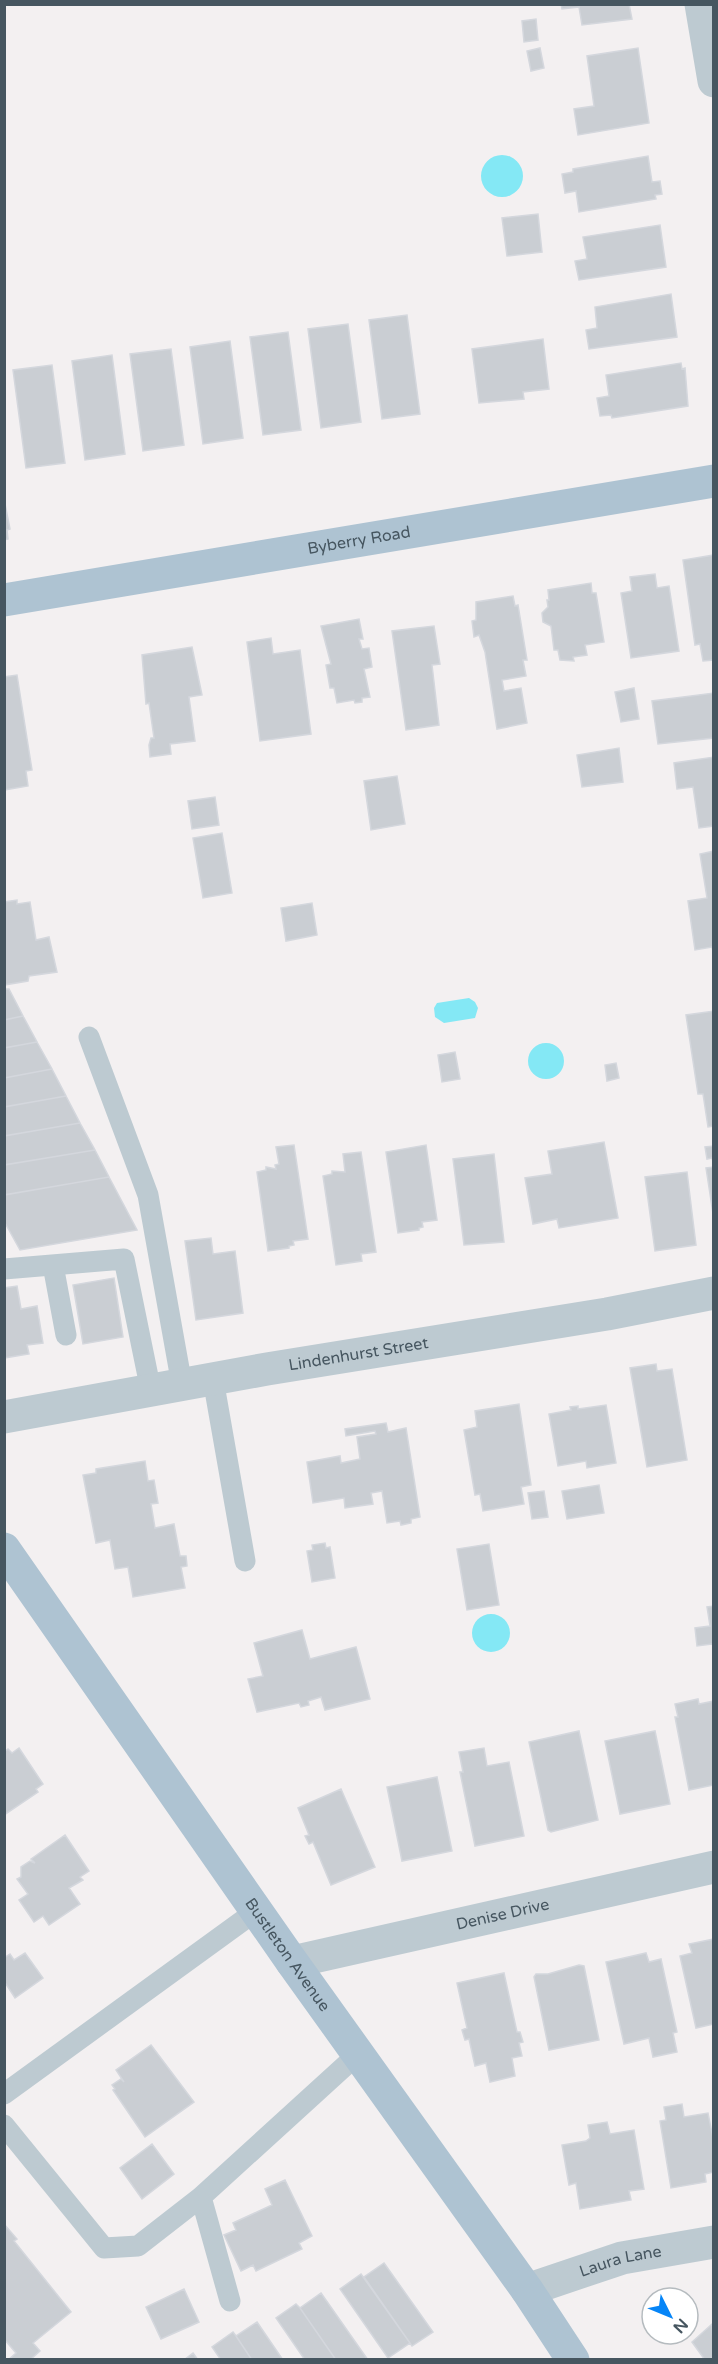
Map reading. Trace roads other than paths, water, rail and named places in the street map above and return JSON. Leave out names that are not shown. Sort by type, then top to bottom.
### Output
[{"type":"main road","name":"Byberry Road","points":[[4,600],[714,481]]},
{"type":"main road","name":"Bustleton Avenue","points":[[4,1549],[292,1962],[528,2290],[573,2360]]},
{"type":"street","points":[[701,4],[714,81]]},
{"type":"street","name":"Lindenhurst Street","points":[[4,1417],[607,1314],[714,1293]]},
{"type":"street","name":"Denise Drive","points":[[292,1962],[714,1867]]},
{"type":"street","name":"Laura Lane","points":[[528,2290],[622,2258],[714,2242]]},
{"type":"lane","points":[[89,1037],[148,1196],[182,1385]]},
{"type":"lane","points":[[4,1269],[124,1258],[182,1385],[245,1561]]},
{"type":"lane","points":[[53,1265],[66,1335]]},
{"type":"lane","points":[[4,2094],[256,1911]]},
{"type":"lane","points":[[4,2126],[104,2248],[138,2246],[201,2197],[358,2054]]},
{"type":"lane","points":[[201,2197],[230,2301]]},
{"type":"water","points":[[502,155],[517,161],[523,176],[517,191],[502,197],[487,191],[481,176],[487,161]]},
{"type":"water","points":[[469,998],[478,1008],[475,1018],[444,1023],[435,1017],[434,1008],[437,1003]]},
{"type":"water","points":[[546,1043],[559,1048],[564,1061],[559,1074],[546,1079],[533,1074],[528,1061],[533,1048]]},
{"type":"water","points":[[491,1614],[504,1620],[510,1633],[504,1646],[491,1652],[478,1646],[472,1633],[478,1620]]}]
